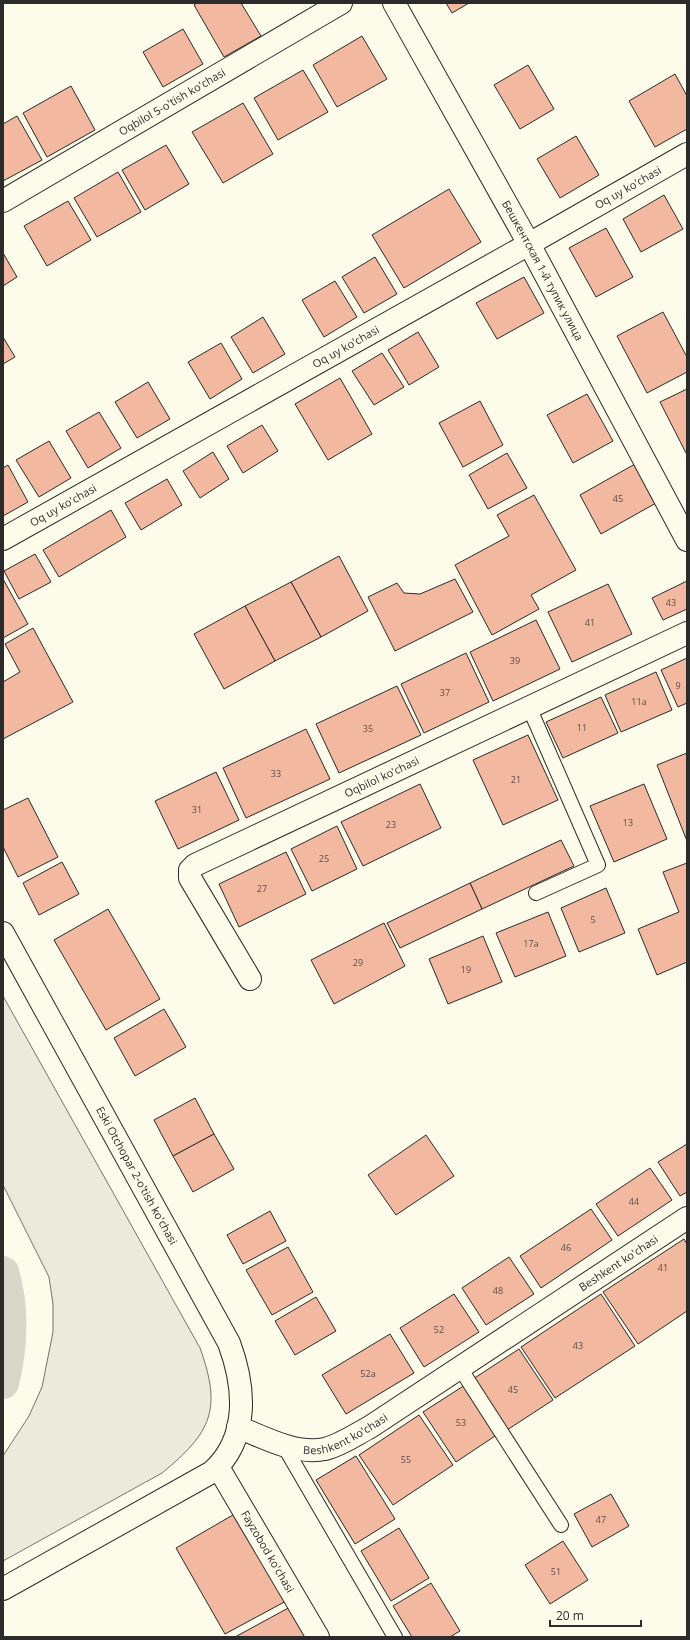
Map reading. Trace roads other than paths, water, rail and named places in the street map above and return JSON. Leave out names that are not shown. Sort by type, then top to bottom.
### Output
[{"type":"street","name":"Oqbilol 5-o'tish ko'chasi","points":[[3,201],[341,3]]},
{"type":"street","name":"Бешкентская 1-й тупик улица","points":[[394,3],[529,244],[687,540]]},
{"type":"street","name":"Oq uy ko'chasi","points":[[3,539],[687,154]]},
{"type":"street","name":"Oqbilol ko'chasi","points":[[250,979],[190,878],[190,870],[195,865],[687,633]]},
{"type":"street","name":"Eski Otchopar 2-o'tish ko'chasi","points":[[3,933],[229,1343],[236,1364],[240,1386],[241,1406],[238,1427]]},
{"type":"street","name":"Beshkent ko'chasi","points":[[238,1427],[284,1446],[310,1450],[324,1449],[339,1444],[370,1427],[687,1218]]},
{"type":"street","points":[[3,1589],[206,1476],[218,1467],[231,1449],[238,1427]]},
{"type":"street","name":"Fayzobod ko'chasi","points":[[218,1467],[318,1637]]},
{"type":"lane","points":[[529,707],[598,865],[536,893]]},
{"type":"lane","points":[[460,1368],[561,1525]]},
{"type":"lane","points":[[284,1446],[395,1637]]},
{"type":"waterway","points":[[3,1272],[7,1286],[10,1314],[10,1341],[3,1383]]}]
